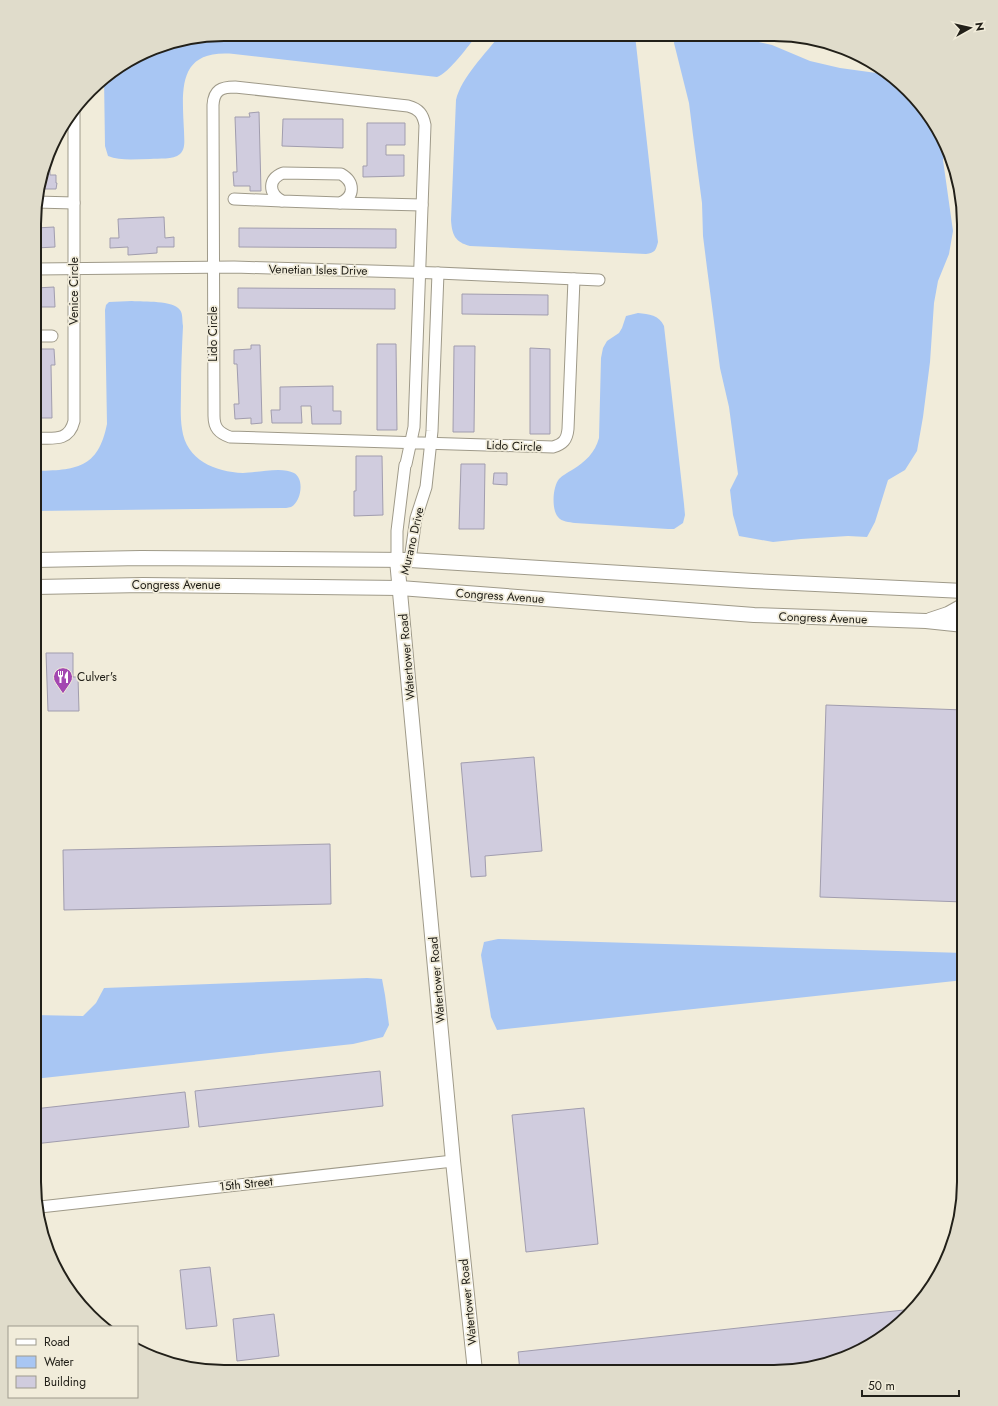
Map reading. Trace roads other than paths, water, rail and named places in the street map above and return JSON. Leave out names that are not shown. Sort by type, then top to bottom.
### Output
[{"type":"street","name":"Lido Circle","points":[[420,272],[425,125],[423,116],[415,108],[242,88],[223,88],[216,93],[213,98],[214,422],[215,427],[219,432],[230,437],[554,447],[559,445],[566,439],[568,430],[574,279]]},
{"type":"street","name":"Venice Circle","points":[[41,438],[60,438],[65,436],[70,433],[74,421],[74,119]]},
{"type":"street","points":[[282,201],[276,198],[272,193],[273,180],[277,175],[283,173],[341,174],[351,183],[352,189],[350,196],[340,203]]},
{"type":"street","points":[[234,200],[422,205]]},
{"type":"street","points":[[43,202],[74,203]]},
{"type":"street","name":"Venetian Isles Drive","points":[[41,269],[213,268],[420,272],[599,280]]},
{"type":"street","name":"Murano Drive","points":[[404,560],[397,531],[405,465],[414,427],[420,272]]},
{"type":"street","name":"Murano Drive","points":[[400,588],[404,560],[426,486],[430,443],[438,273]]},
{"type":"street","points":[[41,336],[52,336]]},
{"type":"street","points":[[41,560],[141,558],[404,560],[957,591]]},
{"type":"street","name":"Congress Avenue","points":[[41,587],[143,584],[400,588],[754,615],[926,621],[957,624]]},
{"type":"street","name":"Watertower Road","points":[[400,588],[470,1365]]},
{"type":"street","points":[[926,621],[948,614],[957,609]]},
{"type":"street","name":"15th Street","points":[[43,1207],[453,1161]]},
{"type":"water","points":[[212,41],[472,41],[453,65],[437,77],[234,54],[215,54],[202,58],[193,65],[187,75],[183,101],[184,144],[180,154],[170,158],[113,158],[108,156],[105,146],[104,85],[122,72],[143,60],[177,47]]},
{"type":"water","points":[[495,41],[636,41],[658,242],[656,249],[653,252],[646,254],[470,246],[461,242],[455,237],[452,230],[451,220],[456,100],[463,83]]},
{"type":"water","points":[[674,41],[755,41],[772,45],[810,61],[840,68],[877,73],[895,86],[912,103],[926,122],[943,154],[953,231],[949,254],[938,281],[934,303],[930,362],[917,451],[905,470],[888,480],[875,522],[867,537],[848,536],[773,542],[739,536],[733,515],[730,490],[738,474],[729,407],[720,368],[703,236],[702,203],[689,103]]},
{"type":"water","points":[[132,301],[165,303],[180,310],[183,326],[181,419],[182,429],[189,449],[204,462],[212,467],[222,470],[243,473],[283,470],[294,473],[300,480],[301,485],[299,496],[291,507],[41,511],[41,471],[62,470],[83,464],[98,450],[103,439],[107,424],[105,310],[106,305],[109,302]]},
{"type":"water","points":[[638,313],[656,317],[664,326],[684,504],[685,515],[683,523],[674,529],[668,529],[564,521],[558,517],[554,509],[555,487],[562,476],[589,457],[599,438],[601,358],[603,348],[607,341],[619,333],[626,316]]},
{"type":"water","points":[[498,939],[957,953],[957,981],[497,1030],[491,1017],[481,955],[484,942]]},
{"type":"water","points":[[367,978],[382,979],[389,1025],[383,1037],[353,1044],[41,1078],[41,1015],[83,1016],[96,1003],[104,988]]},
{"type":"place","name":"Culver's","points":[[63,694]]}]
